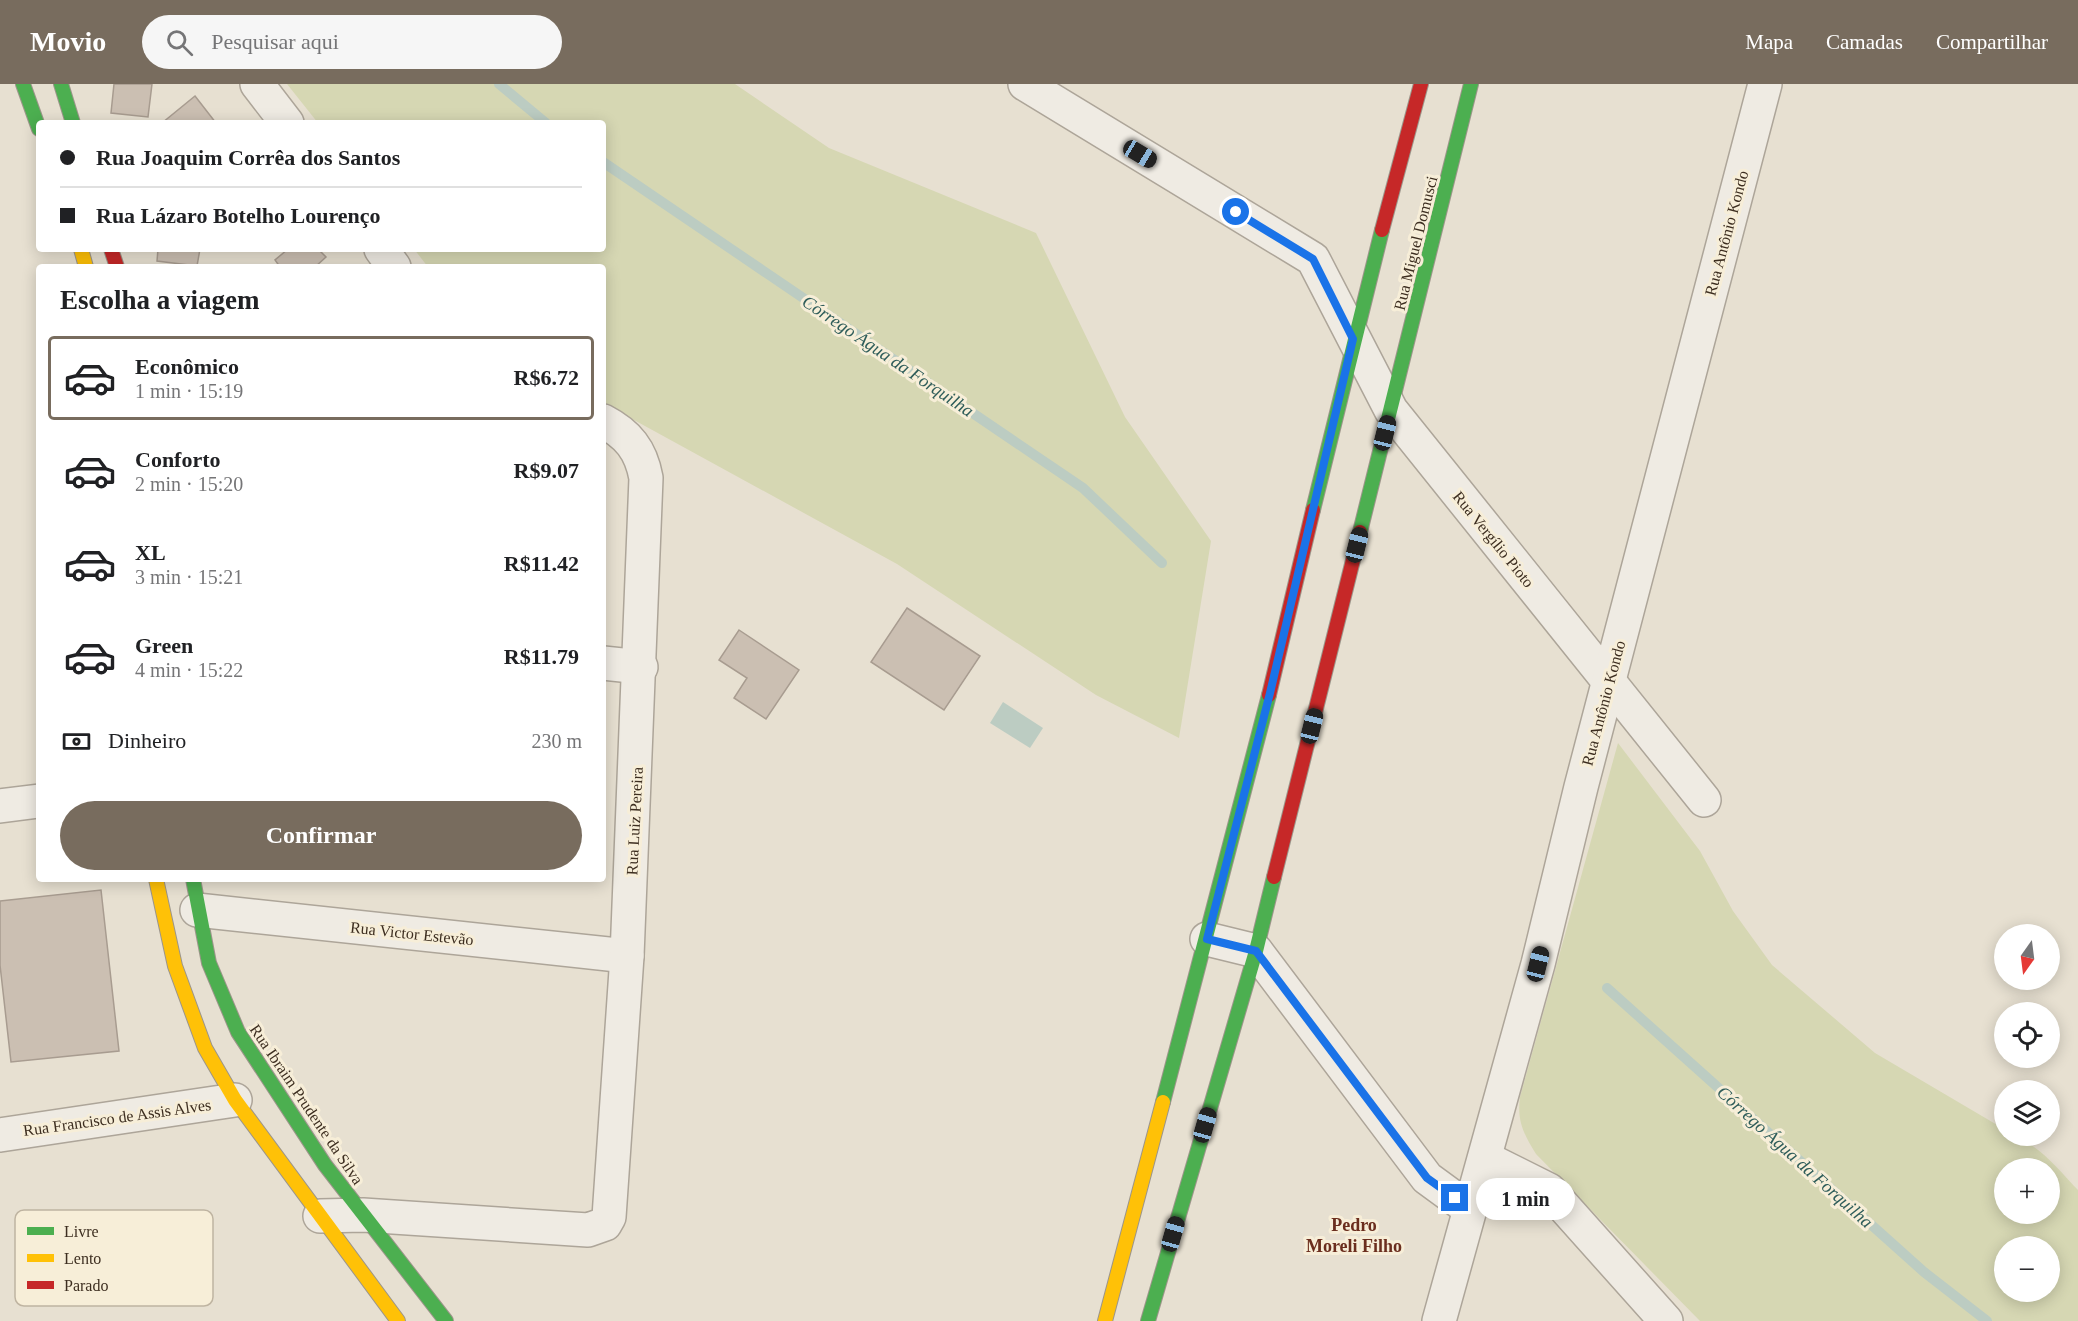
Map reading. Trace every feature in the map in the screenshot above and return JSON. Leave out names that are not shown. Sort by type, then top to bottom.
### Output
[{"type":"street","points":[[23,84],[36,121]]},
{"type":"street","points":[[61,84],[71,120]]},
{"type":"street","points":[[257,84],[284,120]]},
{"type":"street","name":"Rua Vergílio Pioto","points":[[1025,84],[1313,259],[1391,410],[1704,800]]},
{"type":"street","points":[[1105,1321],[1270,693],[1353,339],[1421,84]]},
{"type":"street","name":"Rua Miguel Domusci","points":[[1148,1321],[1256,951],[1472,84]]},
{"type":"street","name":"Rua Antônio Kondo","points":[[1438,1321],[1538,964],[1765,84]]},
{"type":"street","name":"Rua Luiz Pereira","points":[[363,1215],[588,1230],[605,1224],[610,1209],[627,956],[646,478],[637,447],[609,424]]},
{"type":"street","points":[[606,663],[640,667]]},
{"type":"street","points":[[0,806],[36,801]]},
{"type":"street","points":[[157,882],[165,928],[184,996],[205,1048],[235,1100],[398,1321]]},
{"type":"street","name":"Rua Victor Estevão","points":[[195,894],[627,956]]},
{"type":"street","name":"Rua Ibraim Prudente da Silva","points":[[195,894],[208,963],[238,1032],[325,1165],[446,1321]]},
{"type":"street","points":[[1207,939],[1256,951],[1427,1178],[1468,1208]]},
{"type":"street","name":"Rua Francisco de Assis Alves","points":[[0,1135],[235,1100]]},
{"type":"street","points":[[1485,1158],[1549,1191],[1666,1321]]},
{"type":"street","points":[[321,1216],[363,1215]]},
{"type":"green space","points":[[287,84],[735,84],[829,148],[1036,233],[1125,417],[1211,541],[1179,738],[1096,695],[897,564],[606,405],[606,264],[426,264],[416,252],[606,252],[606,120],[316,120]]},
{"type":"green space","points":[[1618,743],[1700,851],[1733,911],[1772,965],[1875,1053],[1994,1123],[1994,1146],[2032,1146],[2047,1158],[1994,1158],[1994,1224],[2060,1224],[2060,1170],[2078,1190],[2078,1321],[1700,1321],[1536,1154],[1522,1127],[1519,1113],[1520,1097]]},
{"type":"shaded area","points":[[1003,702],[1043,728],[1030,748],[990,723]]},
{"type":"building","points":[[114,84],[152,84],[148,117],[111,113]]},
{"type":"building","points":[[195,96],[214,120],[166,120]]},
{"type":"building","points":[[158,252],[199,252],[197,264],[157,261]]},
{"type":"building","points":[[284,252],[321,252],[326,257],[318,264],[278,264],[275,260]]},
{"type":"building","points":[[907,608],[980,656],[944,710],[871,662]]},
{"type":"building","points":[[739,630],[799,670],[766,719],[734,698],[747,678],[719,660]]},
{"type":"building","points":[[101,890],[119,1051],[11,1062],[0,965],[0,901]]},
{"type":"waterway","name":"Córrego Água da Forquilha","points":[[499,84],[542,120]]},
{"type":"waterway","name":"Córrego Água da Forquilha","points":[[606,164],[1083,488],[1162,563]]},
{"type":"waterway","name":"Córrego Água da Forquilha","points":[[1607,988],[1924,1272],[1987,1321]]},
{"type":"traffic: fast","points":[[23,84],[36,121]]},
{"type":"traffic: fast","points":[[61,84],[72,120]]},
{"type":"traffic: fast","points":[[1360,532],[1471,84]]},
{"type":"traffic: fast","points":[[1313,510],[1382,230]]},
{"type":"traffic: fast","points":[[1163,1102],[1269,695]]},
{"type":"traffic: fast","points":[[1148,1321],[1256,951],[1274,877]]},
{"type":"traffic: fast","points":[[194,882],[209,963],[238,1032],[325,1165],[446,1321]]},
{"type":"traffic: slow","points":[[82,252],[85,264]]},
{"type":"traffic: slow","points":[[157,882],[175,966],[205,1048],[235,1100],[398,1321]]},
{"type":"traffic: slow","points":[[1105,1321],[1163,1102]]},
{"type":"traffic: jam","points":[[1382,230],[1421,84]]},
{"type":"traffic: jam","points":[[112,252],[116,264]]},
{"type":"traffic: jam","points":[[1269,695],[1313,510]]},
{"type":"traffic: jam","points":[[1274,877],[1360,532]]},
{"type":"district","name":"Pedro Moreli Filho","points":[[1354,1235]]},
{"type":"route","points":[[1236,212],[1313,259],[1353,339],[1270,693],[1207,939],[1256,951],[1427,1178],[1455,1198]]}]
